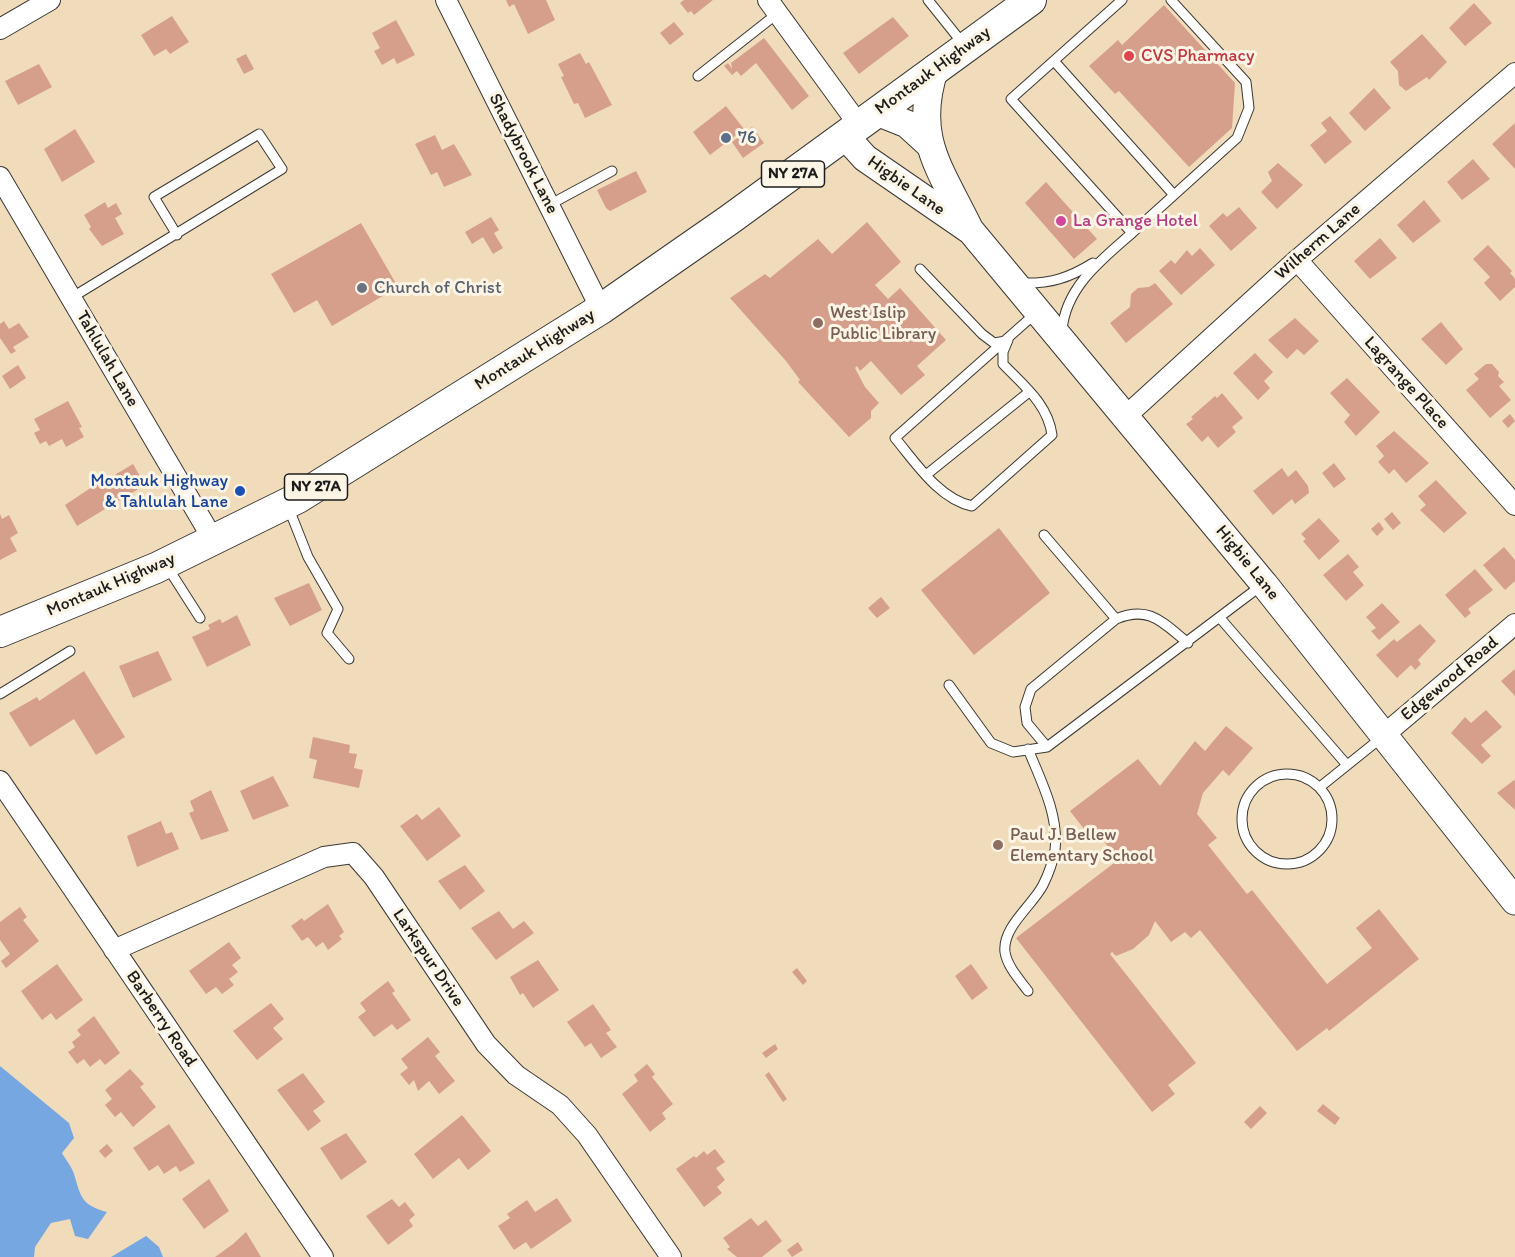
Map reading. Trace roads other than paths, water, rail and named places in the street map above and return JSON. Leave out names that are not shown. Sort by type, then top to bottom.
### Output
[{"type":"main road","name":"Montauk Highway","points":[[0,632],[165,564],[286,504],[601,309],[1031,0]]},
{"type":"main road","name":"Higbie Lane","points":[[935,68],[927,93],[925,115],[930,145],[970,231],[1264,584],[1515,901]]},
{"type":"main road","name":"Higbie Lane","points":[[930,145],[907,124],[860,124],[865,158],[892,179],[970,231]]},
{"type":"main road","points":[[892,179],[916,168],[927,154],[930,145]]},
{"type":"street","points":[[0,29],[50,0]]},
{"type":"street","name":"Shadybrook Lane","points":[[446,0],[601,309]]},
{"type":"street","points":[[773,7],[860,124]]},
{"type":"street","name":"Wilherm Lane","points":[[1126,416],[1297,260],[1515,73]]},
{"type":"street","name":"Tahlulah Lane","points":[[0,177],[214,541]]},
{"type":"street","name":"Lagrange Place","points":[[1297,260],[1515,505]]},
{"type":"street","name":"Edgewood Road","points":[[1385,734],[1515,624]]},
{"type":"street","name":"Barberry Road","points":[[0,781],[323,1257]]},
{"type":"street","name":"Larkspur Drive","points":[[114,950],[324,857],[353,853],[374,877],[486,1044],[516,1076],[560,1105],[587,1135],[671,1257]]},
{"type":"lane","points":[[928,0],[965,47]]},
{"type":"lane","points":[[1122,0],[1011,99],[1132,233]]},
{"type":"lane","points":[[1061,339],[1071,296],[1108,254],[1237,138],[1249,108],[1246,82],[1171,0]]},
{"type":"lane","points":[[698,76],[773,7]]},
{"type":"lane","points":[[1054,60],[1174,195]]},
{"type":"lane","points":[[71,298],[177,235],[282,169],[259,134],[154,197],[177,235]]},
{"type":"lane","points":[[549,205],[612,171]]},
{"type":"lane","points":[[1014,283],[1055,282],[1074,275],[1108,254]]},
{"type":"lane","points":[[920,269],[982,334],[994,343],[1008,340]]},
{"type":"lane","points":[[1008,340],[1003,352],[1003,364],[1029,392],[1050,421],[1052,435],[972,506],[956,502],[926,475],[895,438],[1038,312]]},
{"type":"lane","points":[[926,475],[1029,392]]},
{"type":"lane","points":[[286,504],[308,557],[338,609],[327,633],[348,659]]},
{"type":"lane","points":[[1044,535],[1116,619]]},
{"type":"lane","points":[[165,564],[200,618]]},
{"type":"lane","points":[[949,685],[991,743],[1013,752],[1047,747],[1264,584]]},
{"type":"lane","points":[[1047,747],[1027,723],[1024,707],[1031,689],[1116,619],[1128,614],[1151,614],[1188,643]]},
{"type":"lane","points":[[1220,618],[1347,765]]},
{"type":"lane","points":[[0,694],[70,651]]},
{"type":"lane","points":[[1320,787],[1385,734]]},
{"type":"lane","points":[[1028,749],[1047,794],[1056,833],[1054,853],[1043,885],[1008,935],[1004,950],[1008,964],[1028,991]]},
{"type":"lane","points":[[1288,774],[1309,778],[1320,787],[1329,800],[1333,815],[1332,831],[1325,845],[1314,857],[1300,863],[1284,865],[1269,861],[1256,852],[1247,841],[1242,827],[1242,813],[1255,787],[1267,779],[1288,774]]},
{"type":"water","points":[[0,1066],[69,1123],[74,1138],[62,1153],[73,1171],[83,1199],[92,1206],[107,1212],[88,1239],[75,1236],[70,1219],[51,1223],[35,1247],[34,1257],[0,1257]]},
{"type":"water","points":[[146,1236],[159,1247],[163,1257],[111,1257]]},
{"type":"place","name":"CVS Pharmacy","points":[[1129,56]]},
{"type":"place","name":"76","points":[[726,138]]},
{"type":"place","name":"La Grange Hotel","points":[[1061,221]]},
{"type":"place","name":"Church of Christ","points":[[362,288]]},
{"type":"place","name":"West Islip Public Library","points":[[818,323]]},
{"type":"place","name":"Montauk Highway & Tahlulah Lane","points":[[240,491]]},
{"type":"place","name":"Paul J. Bellew Elementary School","points":[[998,845]]}]
